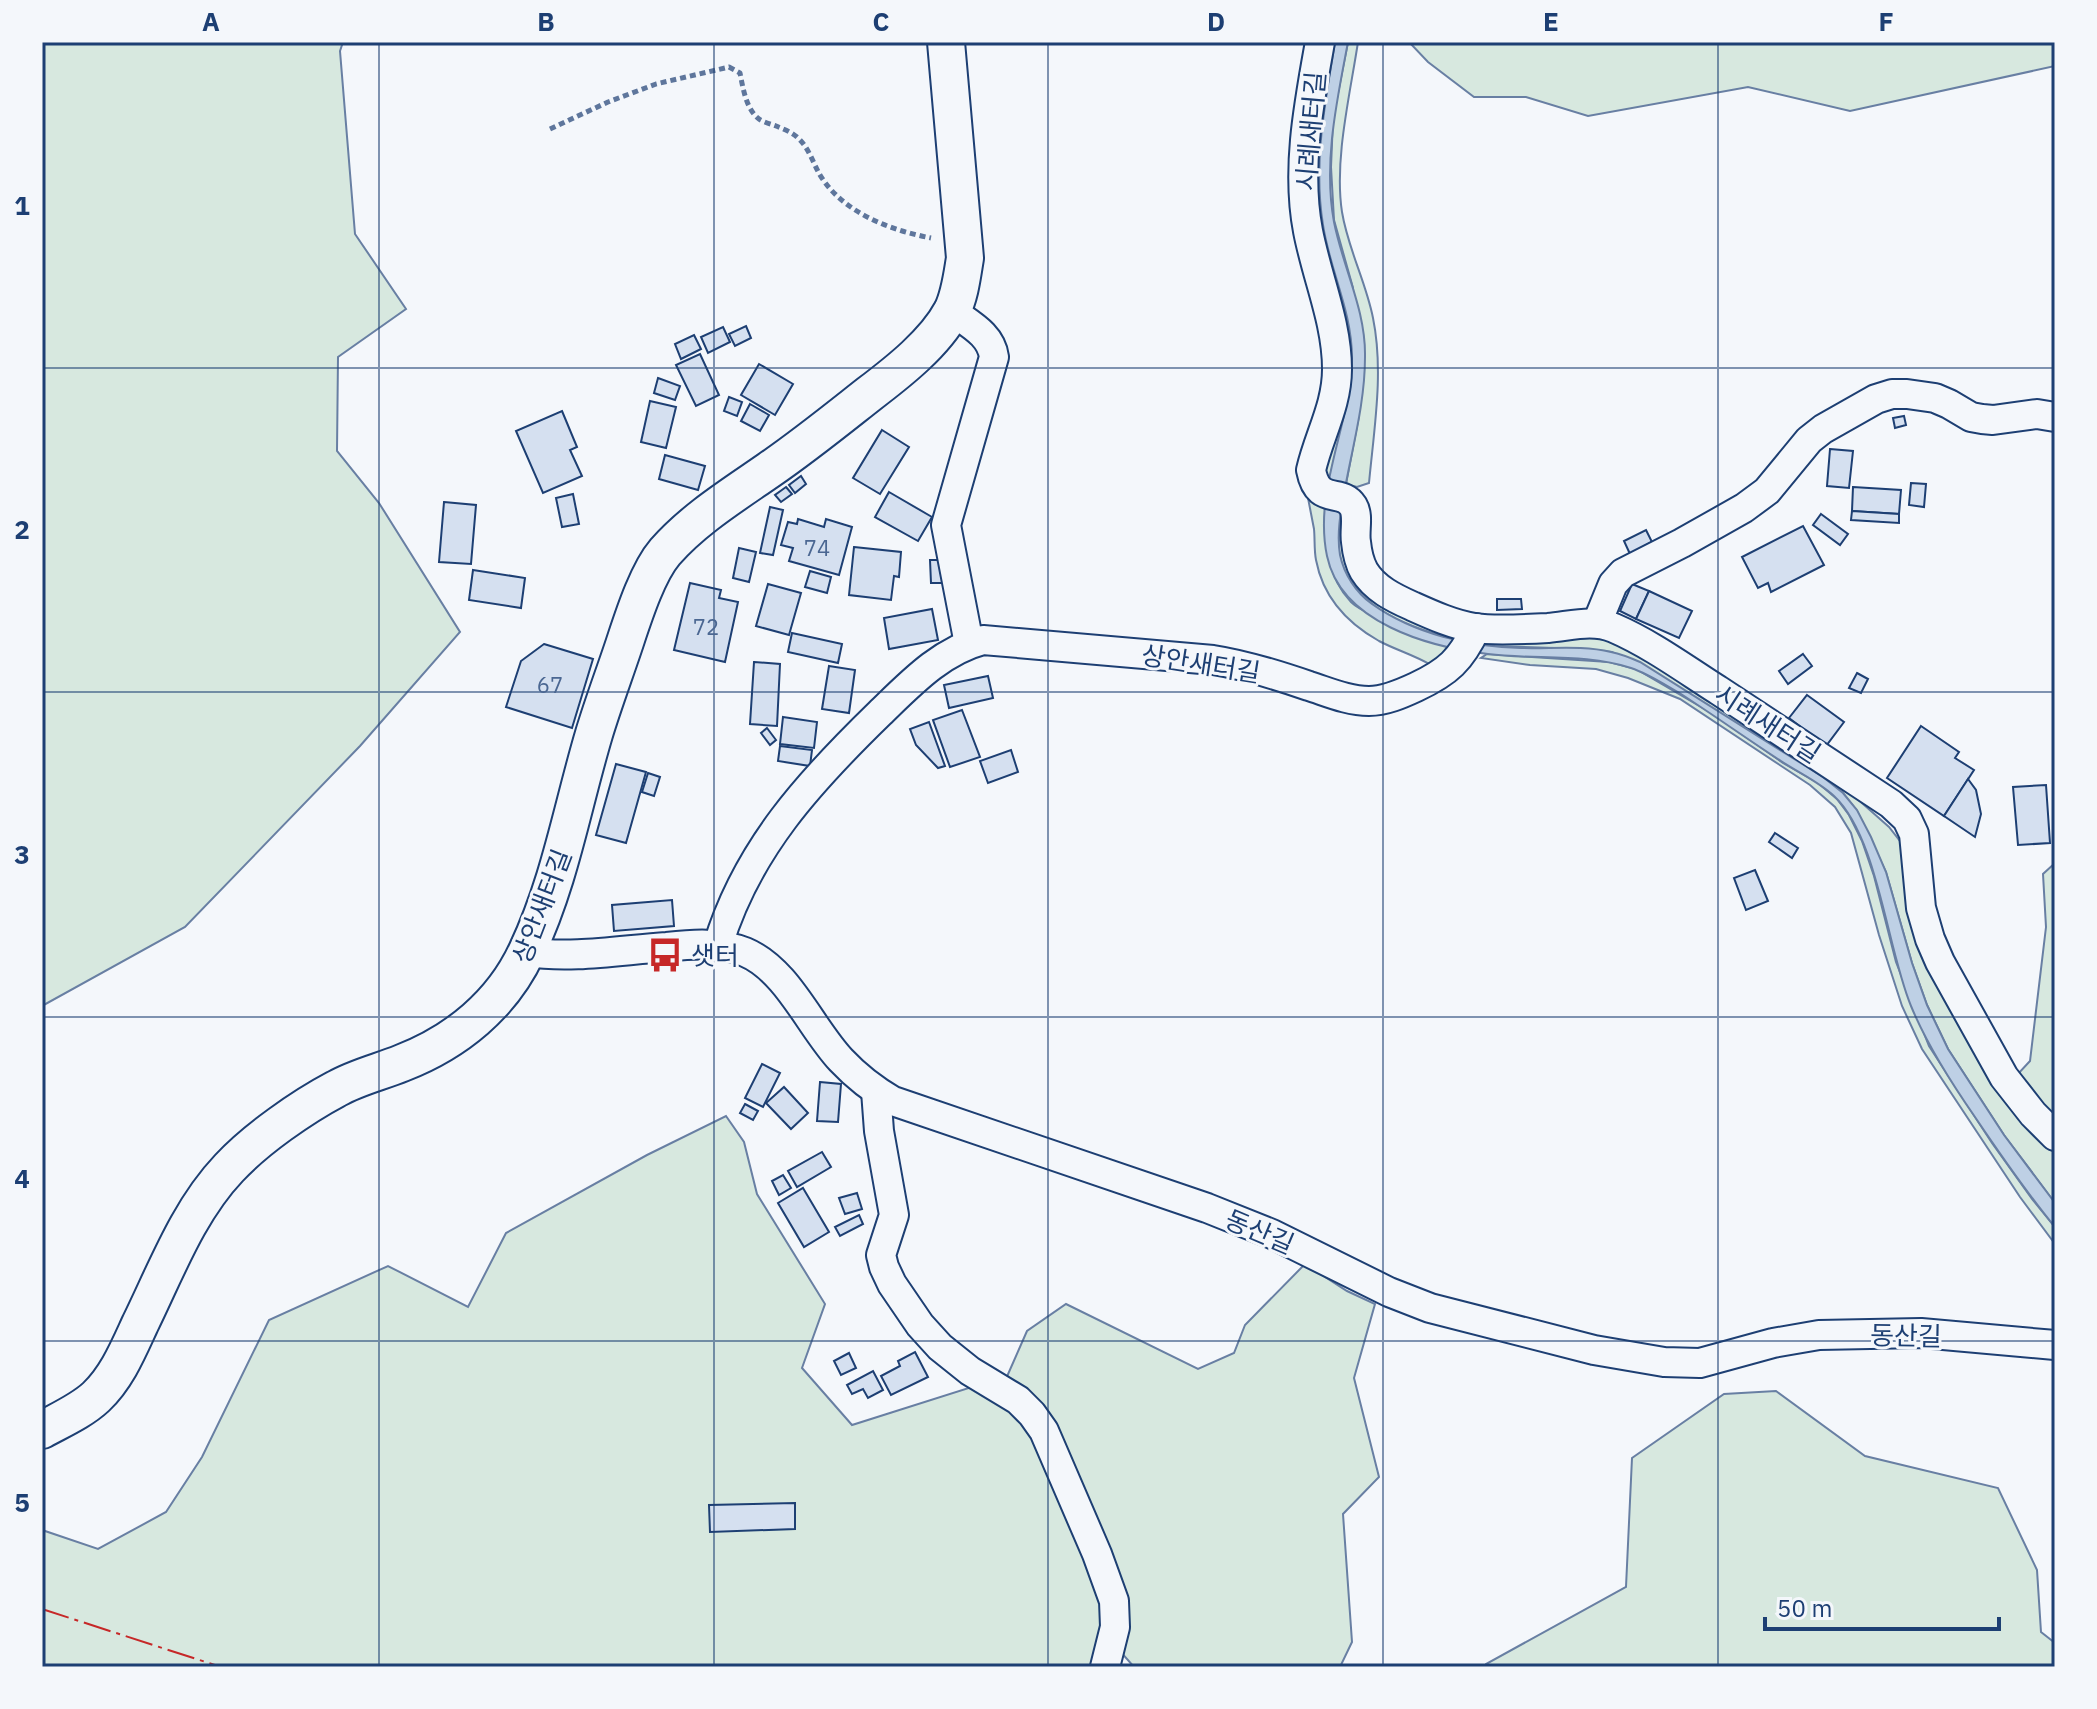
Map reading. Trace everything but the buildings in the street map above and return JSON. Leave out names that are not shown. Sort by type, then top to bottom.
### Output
[{"type":"street","name":"상안새터길","points":[[42,1430],[92,1401],[110,1382],[184,1233],[203,1201],[229,1168],[263,1138],[336,1089],[432,1050],[461,1031],[492,1005],[511,982],[527,952],[561,862],[594,732],[628,634],[658,561],[677,539],[700,520],[892,377],[917,354],[952,311],[961,286],[965,258],[946,42]]},
{"type":"street","name":"시례새터길","points":[[1320,42],[1304,151],[1303,189],[1308,232],[1329,309],[1337,371],[1330,416],[1311,470],[1316,486],[1355,509],[1355,541],[1365,571],[1387,593],[1470,641],[1597,623],[1630,636],[1891,804],[1907,819],[1915,842],[1921,908],[1940,962],[2004,1077],[2055,1136]]},
{"type":"street","points":[[952,311],[984,334],[994,357],[946,525],[969,644]]},
{"type":"street","points":[[1597,623],[1613,584],[1623,573],[1744,508],[1767,491],[1809,440],[1876,399],[1892,394],[1935,398],[1971,417],[1982,419],[2037,414],[2055,417]]},
{"type":"street","name":"상안새터길","points":[[718,945],[739,891],[794,803],[861,732],[920,676],[953,651],[969,644],[983,640],[1213,660],[1245,665],[1367,702],[1383,700],[1430,681],[1447,669],[1470,641]]},
{"type":"street","name":"동산길","points":[[527,952],[582,953],[718,945],[747,953],[761,961],[779,979],[839,1058],[876,1091],[910,1107],[1207,1208],[1272,1234],[1389,1292],[1430,1308],[1594,1350],[1664,1362],[1700,1363],[1773,1343],[1819,1335],[1921,1333],[2055,1345]]},
{"type":"street","points":[[876,1091],[879,1131],[894,1215],[881,1255],[884,1267],[902,1301],[940,1347],[977,1376],[1018,1400],[1044,1431],[1114,1601],[1115,1627],[1105,1667]]},
{"type":"path","points":[[550,129],[656,84],[729,67],[740,73],[746,98],[759,119],[796,135],[821,176],[850,207],[870,219],[904,232],[964,241]]},
{"type":"shaded area","points":[[42,42],[343,42],[340,51],[355,234],[406,309],[338,357],[337,451],[379,503],[460,632],[360,746],[185,927],[42,1006]]},
{"type":"shaded area","points":[[1327,42],[1335,42],[1319,169],[1351,335],[1352,362],[1349,397],[1329,481],[1323,474],[1331,436],[1312,211]]},
{"type":"shaded area","points":[[1348,42],[1358,42],[1344,127],[1340,192],[1345,226],[1373,318],[1378,359],[1369,483],[1357,487],[1346,484],[1359,416],[1353,288],[1334,220],[1331,167],[1333,119]]},
{"type":"shaded area","points":[[1409,42],[2055,42],[2055,66],[1850,111],[1748,87],[1588,116],[1526,97],[1474,97],[1428,62]]},
{"type":"shaded area","points":[[1308,498],[1325,508],[1329,558],[1343,592],[1354,605],[1366,612],[1414,635],[1447,646],[1431,665],[1367,634],[1338,608],[1319,573]]},
{"type":"shaded area","points":[[1341,513],[1346,516],[1347,541],[1449,634],[1449,638],[1399,620],[1368,601],[1356,589],[1340,557]]},
{"type":"shaded area","points":[[1599,636],[1633,648],[1845,788],[1889,827],[1903,845],[1911,895],[2055,1146],[2055,1203],[2004,1135],[1948,1049],[1912,963],[1886,872],[1857,811],[1843,793],[1752,732],[1612,652],[1492,646],[1496,643]]},
{"type":"shaded area","points":[[1487,654],[1609,662],[1636,669],[1713,714],[1783,763],[1818,783],[1837,799],[1862,841],[1896,962],[1929,1046],[1992,1143],[2055,1227],[2055,1244],[2020,1197],[1922,1049],[1902,1006],[1851,833],[1835,807],[1810,785],[1680,699],[1596,669],[1481,658]]},
{"type":"shaded area","points":[[2055,863],[2055,1124],[2016,1076],[2030,1061],[2046,927],[2043,874]]},
{"type":"shaded area","points":[[726,1116],[744,1142],[757,1194],[825,1304],[802,1368],[852,1425],[978,1385],[1023,1413],[1105,1591],[1100,1667],[42,1667],[42,1530],[98,1549],[166,1512],[202,1457],[269,1320],[388,1266],[468,1307],[506,1233],[647,1155]]},
{"type":"shaded area","points":[[1305,1264],[1347,1291],[1375,1304],[1354,1378],[1379,1477],[1343,1514],[1352,1642],[1340,1667],[1134,1667],[1119,1650],[1125,1621],[1005,1381],[1027,1331],[1066,1304],[1198,1369],[1234,1353],[1245,1325]]},
{"type":"shaded area","points":[[1776,1391],[1865,1456],[1998,1488],[2037,1570],[2041,1632],[2055,1643],[2055,1667],[1484,1667],[1626,1587],[1632,1458],[1724,1394]]},
{"type":"water","points":[[1335,42],[1348,42],[1333,132],[1331,200],[1338,239],[1362,323],[1365,357],[1361,405],[1339,528],[1344,569],[1366,600],[1406,623],[1443,637],[1502,647],[1600,650],[1637,661],[1823,777],[1843,793],[1857,810],[1886,872],[1912,963],[1948,1049],[2004,1135],[2055,1203],[2055,1227],[1966,1103],[1924,1035],[1903,982],[1861,838],[1849,814],[1834,796],[1681,694],[1638,670],[1596,660],[1465,651],[1415,638],[1369,615],[1350,599],[1336,579],[1327,556],[1325,506],[1346,408],[1352,358],[1345,307],[1326,242],[1320,202],[1322,134]]},
{"type":"power","points":[[42,1609],[221,1667]]},
{"type":"place","name":"샛터","points":[[665,955]]}]
